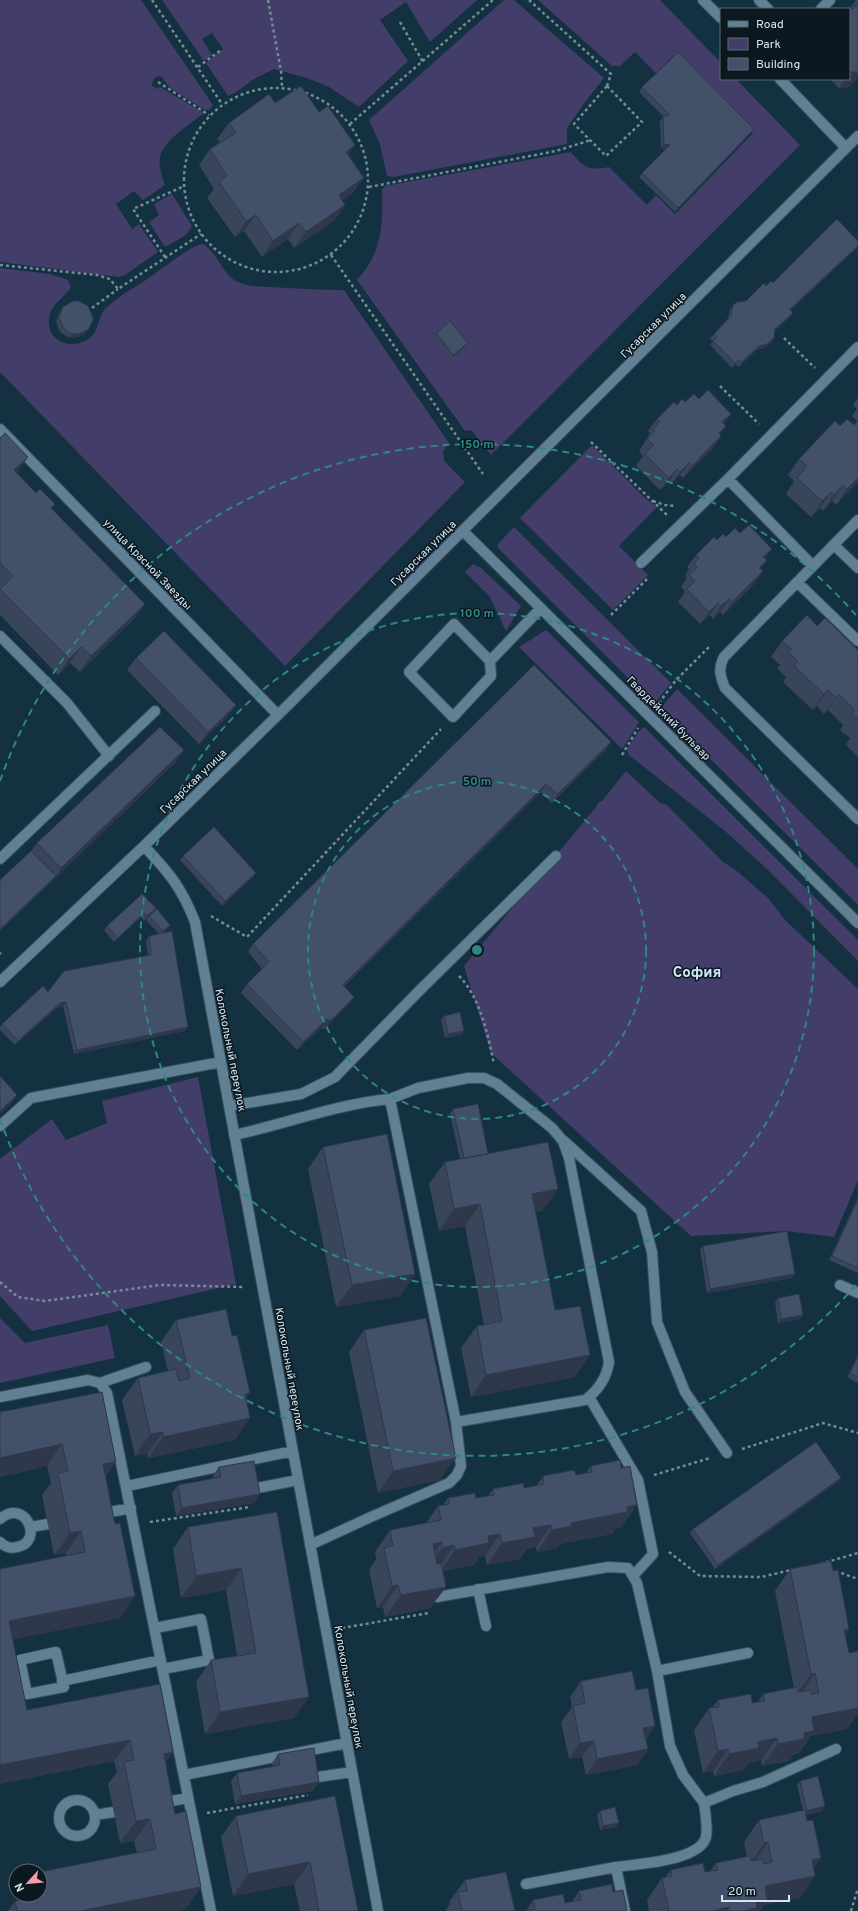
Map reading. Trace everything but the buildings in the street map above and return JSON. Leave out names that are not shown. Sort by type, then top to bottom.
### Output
[{"type":"street","points":[[703,0],[720,17]]},
{"type":"street","points":[[759,0],[767,8]]},
{"type":"street","points":[[822,8],[830,0]]},
{"type":"street","points":[[781,80],[846,148]]},
{"type":"street","name":"Гусарская улица","points":[[1,979],[144,846],[278,715],[858,136]]},
{"type":"street","points":[[640,563],[728,479],[858,347]]},
{"type":"street","name":"улица Красной Звезды","points":[[0,429],[278,715]]},
{"type":"street","points":[[728,479],[812,566]]},
{"type":"street","points":[[858,520],[724,657],[720,665],[720,675],[725,688],[858,819]]},
{"type":"street","name":"Гвардейский бульвар","points":[[463,531],[858,923]]},
{"type":"street","points":[[834,545],[858,568]]},
{"type":"street","points":[[797,582],[858,641]]},
{"type":"street","points":[[490,661],[541,608]]},
{"type":"street","points":[[454,624],[490,661],[491,676],[452,717],[409,672],[454,624]]},
{"type":"street","points":[[0,636],[67,703],[109,756]]},
{"type":"street","points":[[0,859],[155,711]]},
{"type":"street","name":"Колокольный переулок","points":[[144,846],[173,877],[186,899],[195,922],[378,1911]]},
{"type":"street","points":[[229,1106],[300,1094],[335,1077],[446,964],[556,856]]},
{"type":"street","points":[[0,1126],[31,1098],[221,1062]]},
{"type":"street","points":[[234,1135],[271,1127],[360,1102],[390,1099],[418,1088],[468,1078],[484,1078],[497,1084],[552,1128],[564,1141],[641,1211],[652,1252],[657,1322],[685,1392],[727,1453]]},
{"type":"street","points":[[310,1545],[449,1483],[457,1475],[461,1466],[456,1422],[390,1099]]},
{"type":"street","points":[[456,1422],[585,1400],[589,1397],[607,1373],[609,1362],[569,1158],[564,1141]]},
{"type":"street","points":[[840,1285],[858,1293]]},
{"type":"street","points":[[0,1397],[88,1380],[100,1383],[146,1366]]},
{"type":"street","points":[[100,1383],[107,1393],[127,1486],[211,1911]]},
{"type":"street","points":[[589,1397],[638,1480],[654,1554],[633,1576]]},
{"type":"street","points":[[127,1486],[293,1451]]},
{"type":"street","points":[[252,1489],[298,1480]]},
{"type":"street","points":[[94,1515],[131,1508]]},
{"type":"street","points":[[0,1519],[9,1513],[20,1514],[25,1517],[31,1527],[29,1538],[21,1546],[9,1548],[0,1542]]},
{"type":"street","points":[[31,1527],[48,1524]]},
{"type":"street","points":[[437,1597],[608,1566],[628,1568],[637,1582],[657,1671],[670,1746],[683,1775],[704,1803],[706,1837],[699,1849],[683,1857],[616,1867],[526,1884]]},
{"type":"street","points":[[478,1589],[486,1626]]},
{"type":"street","points":[[62,1681],[162,1665],[209,1660],[201,1619],[155,1628]]},
{"type":"street","points":[[56,1652],[62,1681],[64,1687],[27,1694],[20,1660],[56,1652]]},
{"type":"street","points":[[657,1671],[748,1654]]},
{"type":"street","points":[[184,1775],[347,1743]]},
{"type":"street","points":[[704,1803],[733,1791],[763,1782],[836,1749]]},
{"type":"street","points":[[310,1778],[352,1772]]},
{"type":"street","points":[[154,1805],[188,1798]]},
{"type":"street","points":[[94,1815],[114,1812]]},
{"type":"street","points":[[616,1867],[624,1911]]},
{"type":"path","points":[[152,0],[222,104]]},
{"type":"path","points":[[268,0],[281,71],[282,87]]},
{"type":"path","points":[[350,124],[493,0]]},
{"type":"path","points":[[529,0],[611,74],[607,86],[574,124],[606,156],[642,122],[607,86]]},
{"type":"path","points":[[400,22],[423,62]]},
{"type":"path","points":[[198,67],[220,50]]},
{"type":"path","points":[[158,82],[209,115]]},
{"type":"path","points":[[282,87],[305,92],[327,102],[350,124],[359,139],[367,162],[369,186],[363,213],[350,236],[330,255],[309,266],[286,272],[262,271],[239,265],[218,252],[201,234],[189,212],[184,186],[185,162],[192,139],[209,115],[222,104],[240,94],[254,90],[282,87]]},
{"type":"path","points":[[369,186],[556,151],[591,140]]},
{"type":"path","points":[[165,257],[133,209],[184,186]]},
{"type":"path","points":[[92,308],[201,234]]},
{"type":"path","points":[[330,255],[483,474]]},
{"type":"path","points":[[0,265],[97,275],[110,278],[118,289]]},
{"type":"path","points":[[784,338],[826,379]]},
{"type":"path","points":[[720,386],[771,435]]},
{"type":"path","points":[[753,430],[758,424]]},
{"type":"path","points":[[591,442],[679,526]]},
{"type":"path","points":[[653,501],[665,505],[678,506]]},
{"type":"path","points":[[612,615],[652,575]]},
{"type":"path","points":[[654,709],[676,680],[712,644]]},
{"type":"path","points":[[211,916],[247,937],[452,717]]},
{"type":"path","points":[[622,756],[639,726]]},
{"type":"path","points":[[446,964],[467,984],[487,1028],[497,1084]]},
{"type":"path","points":[[0,1282],[18,1297],[45,1301],[160,1285],[244,1287]]},
{"type":"path","points":[[823,1423],[858,1433]]},
{"type":"path","points":[[135,1525],[255,1506]]},
{"type":"path","points":[[650,1537],[700,1576],[761,1576],[796,1569]]},
{"type":"path","points":[[858,1553],[816,1564],[858,1579]]},
{"type":"path","points":[[340,1629],[439,1611],[437,1597]]},
{"type":"path","points":[[192,1815],[314,1794]]},
{"type":"path","points":[[851,1911],[858,1888]]},
{"type":"green space","points":[[0,0],[141,0],[213,105],[209,110],[205,110],[170,88],[161,76],[153,80],[152,86],[158,89],[160,87],[204,113],[174,137],[164,148],[160,158],[160,170],[165,185],[143,200],[134,191],[116,204],[132,229],[139,224],[158,252],[125,275],[119,277],[0,262]]},
{"type":"green space","points":[[162,0],[477,0],[430,42],[406,2],[380,20],[408,61],[359,107],[329,87],[307,78],[274,69],[254,79],[235,93],[228,96],[206,63],[223,49],[212,33],[202,39],[212,55],[204,61]]},
{"type":"green space","points":[[504,0],[514,0],[604,78],[567,128],[567,144],[394,177],[387,176],[380,144],[369,120]]},
{"type":"green space","points":[[538,0],[660,0],[720,62],[720,80],[737,80],[800,145],[491,455],[471,430],[465,431],[357,280],[372,259],[376,249],[381,227],[382,190],[385,186],[571,152],[583,165],[587,167],[596,169],[609,167],[647,205],[656,195],[675,214],[753,133],[674,55],[656,73],[635,52],[620,66],[612,66]]},
{"type":"green space","points":[[172,194],[192,226],[186,235],[165,247],[149,222],[159,215],[154,204]]},
{"type":"green space","points":[[201,244],[210,250],[226,273],[236,281],[244,284],[253,286],[344,290],[449,443],[443,451],[444,461],[465,482],[285,666],[0,372],[0,268],[50,274],[68,280],[71,287],[52,309],[49,319],[49,327],[56,338],[61,342],[74,344],[80,343],[91,337],[104,310],[112,303],[182,254]]},
{"type":"green space","points":[[592,445],[645,498],[657,507],[619,546],[648,575],[613,610],[520,518]]},
{"type":"green space","points":[[514,527],[671,683],[654,704],[499,549],[497,545]]},
{"type":"green space","points":[[473,564],[481,568],[521,606],[506,631],[490,597],[465,572]]},
{"type":"green space","points":[[546,630],[639,722],[623,748],[621,748],[519,647]]},
{"type":"green space","points":[[677,689],[858,869],[858,905],[660,709]]},
{"type":"green space","points":[[644,727],[858,940],[858,961],[768,870],[725,831],[629,755],[627,750],[637,734]]},
{"type":"green space","points":[[626,771],[660,803],[667,805],[722,861],[738,872],[768,898],[785,920],[858,989],[858,1180],[834,1237],[786,1231],[691,1236],[491,1053],[464,966]]},
{"type":"green space","points":[[198,1077],[236,1284],[32,1331],[0,1296],[0,1159],[52,1119],[66,1140],[107,1123],[102,1101]]},
{"type":"green space","points":[[0,1318],[25,1343],[108,1325],[115,1358],[0,1383]]},
{"type":"district","name":"София","points":[[697,972]]}]
